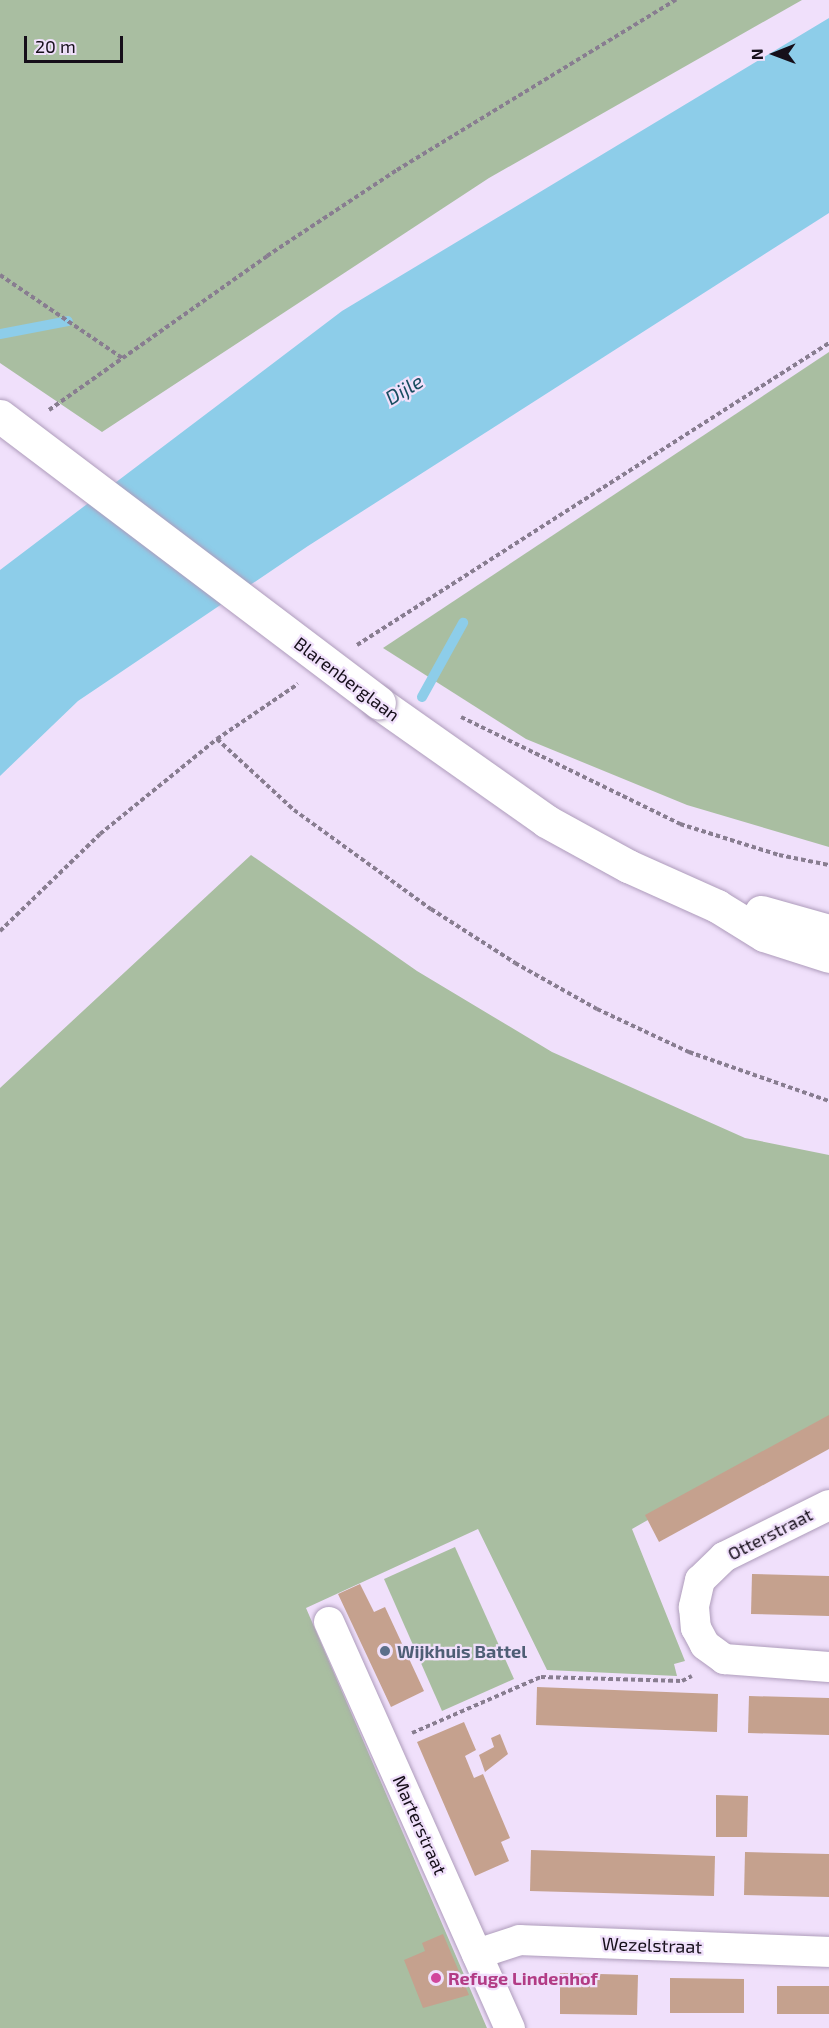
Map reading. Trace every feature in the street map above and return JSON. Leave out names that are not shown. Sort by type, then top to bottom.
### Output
[{"type":"street","name":"Blarenberglaan","points":[[0,416],[379,703],[546,821],[628,866],[717,906],[764,934],[829,956]]},
{"type":"street","name":"Blarenberglaan","points":[[717,906],[771,913],[829,931]]},
{"type":"street","name":"Otterstraat","points":[[724,1659],[705,1645],[696,1628],[694,1607],[700,1580],[724,1557],[829,1505]]},
{"type":"street","name":"Marterstraat","points":[[330,1622],[510,2028]]},
{"type":"street","points":[[724,1659],[829,1667]]},
{"type":"street","name":"Wezelstraat","points":[[477,1954],[520,1940],[829,1952]]},
{"type":"path","points":[[47,412],[397,170],[676,0]]},
{"type":"path","points":[[0,274],[122,358]]},
{"type":"path","points":[[349,651],[829,344]]},
{"type":"path","points":[[0,931],[100,834],[217,739],[302,682]]},
{"type":"path","points":[[450,711],[680,824],[779,855],[829,865]]},
{"type":"path","points":[[217,739],[294,810],[430,909],[514,963],[597,1009],[689,1052],[829,1101]]},
{"type":"path","points":[[384,1745],[541,1677],[682,1681],[724,1659]]},
{"type":"green space","points":[[0,0],[802,0],[489,178],[102,432],[0,363]]},
{"type":"green space","points":[[829,352],[829,847],[687,805],[526,739],[383,648]]},
{"type":"green space","points":[[251,855],[417,971],[552,1052],[745,1138],[829,1155],[829,1417],[632,1529],[685,1661],[674,1664],[677,1676],[547,1670],[478,1529],[306,1608],[487,2028],[0,2028],[0,1088]]},
{"type":"green space","points":[[455,1547],[514,1679],[442,1711],[384,1579]]},
{"type":"water","name":"Dijle","points":[[829,18],[829,213],[308,546],[78,701],[0,776],[0,570],[342,311]]},
{"type":"building","points":[[829,1415],[829,1449],[659,1542],[645,1515]]},
{"type":"building","points":[[752,1574],[829,1576],[829,1616],[751,1614]]},
{"type":"building","name":"Wijkhuis Battel","points":[[360,1584],[374,1612],[385,1607],[424,1691],[391,1707],[338,1594]]},
{"type":"building","points":[[537,1687],[718,1694],[717,1732],[536,1725]]},
{"type":"building","points":[[749,1696],[829,1698],[829,1735],[748,1733]]},
{"type":"building","points":[[464,1722],[476,1750],[465,1756],[474,1778],[483,1774],[510,1838],[501,1842],[509,1861],[475,1876],[417,1742]]},
{"type":"building","points":[[500,1734],[508,1754],[485,1772],[479,1755],[494,1747],[491,1738]]},
{"type":"building","points":[[716,1795],[748,1796],[747,1837],[716,1837]]},
{"type":"building","points":[[531,1850],[715,1856],[714,1896],[530,1891]]},
{"type":"building","points":[[745,1852],[829,1854],[829,1897],[744,1895]]},
{"type":"building","name":"Refuge Lindenhof","points":[[443,1934],[469,1995],[423,2008],[404,1960],[425,1951],[422,1943]]},
{"type":"building","points":[[560,1973],[638,1975],[637,2015],[560,2014]]},
{"type":"building","points":[[670,1978],[744,1979],[744,2013],[670,2013]]},
{"type":"building","points":[[777,1986],[829,1986],[829,2014],[777,2014]]},
{"type":"waterway","points":[[0,334],[68,321]]},
{"type":"waterway","points":[[422,697],[463,623]]},
{"type":"place","name":"Wijkhuis Battel","points":[[385,1651]]},
{"type":"place","name":"Refuge Lindenhof","points":[[436,1978]]}]
